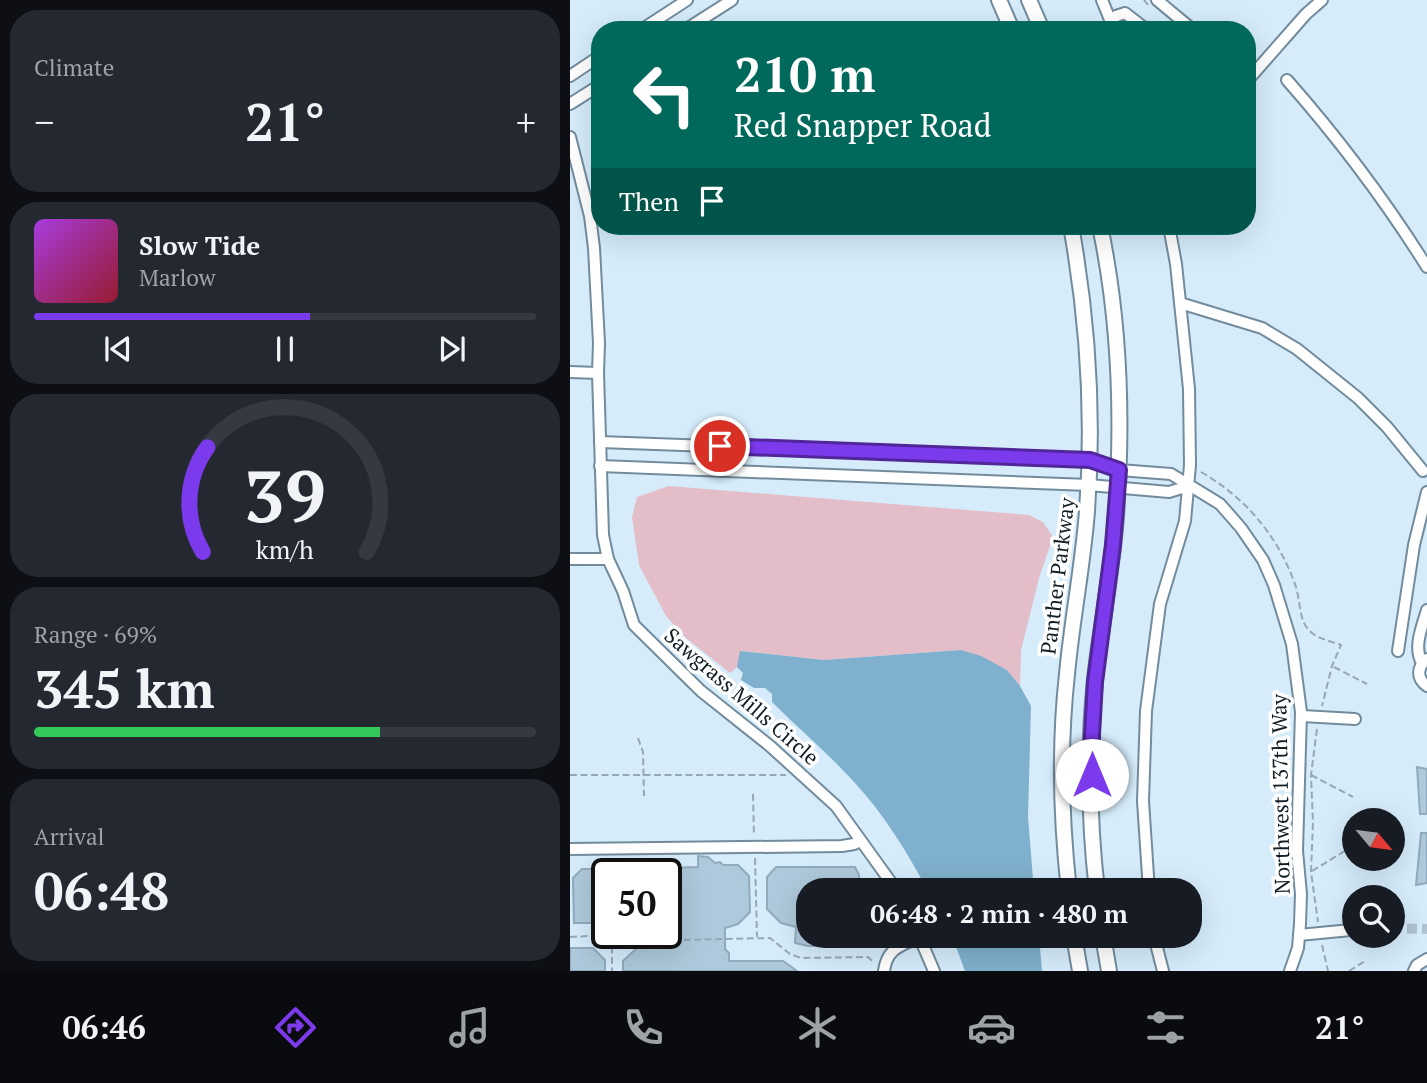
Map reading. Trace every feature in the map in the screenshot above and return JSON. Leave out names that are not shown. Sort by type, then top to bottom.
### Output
[{"type":"main road","points":[[999,0],[1008,21]]},
{"type":"main road","points":[[1030,0],[1038,21]]},
{"type":"main road","name":"Panther Parkway","points":[[1068,878],[1062,798],[1064,717],[1069,652],[1084,542],[1090,460],[1090,389],[1082,291],[1073,235]]},
{"type":"main road","points":[[1096,878],[1092,795],[1095,682],[1110,572],[1119,470],[1117,344],[1102,235]]},
{"type":"main road","points":[[1076,948],[1080,971]]},
{"type":"main road","points":[[1105,948],[1109,971]]},
{"type":"street","points":[[655,21],[687,0]]},
{"type":"street","points":[[700,21],[732,0]]},
{"type":"street","points":[[1102,0],[1110,21]]},
{"type":"street","points":[[1157,0],[1182,21]]},
{"type":"street","points":[[1256,69],[1322,0]]},
{"type":"street","points":[[1113,21],[1116,16],[1125,13],[1135,21]]},
{"type":"street","points":[[570,76],[591,62]]},
{"type":"street","points":[[1287,80],[1379,193],[1426,267]]},
{"type":"street","points":[[570,104],[591,91]]},
{"type":"street","name":"Sawgrass Mills Circle","points":[[570,137],[591,223]]},
{"type":"street","name":"Sawgrass Mills Circle","points":[[593,235],[598,321],[603,535],[608,559],[623,591],[634,625],[701,691],[770,746],[836,806],[888,878]]},
{"type":"street","points":[[1148,878],[1143,801],[1146,711],[1160,604],[1185,522],[1189,486],[1189,389],[1171,235]]},
{"type":"street","points":[[1180,303],[1262,328],[1297,349],[1371,411],[1397,438],[1422,471]]},
{"type":"street","points":[[570,372],[598,373]]},
{"type":"street","name":"Northwest 137th Way","points":[[600,442],[1090,460],[1119,470],[1171,474],[1220,504],[1263,560],[1274,584],[1292,644],[1302,716],[1297,851],[1301,894],[1298,948],[1290,971]]},
{"type":"street","points":[[877,477],[878,453]]},
{"type":"street","points":[[600,466],[1089,485],[1168,492],[1189,486]]},
{"type":"street","points":[[1398,652],[1414,545],[1424,521],[1426,492]]},
{"type":"street","points":[[570,559],[608,559]]},
{"type":"street","points":[[1426,610],[1418,644],[1418,656],[1424,661],[1419,674],[1420,680],[1426,686]]},
{"type":"street","points":[[1302,716],[1355,719]]},
{"type":"street","points":[[570,849],[842,846],[861,841]]},
{"type":"street","points":[[1299,935],[1342,931]]},
{"type":"street","points":[[880,967],[890,953],[898,948]]},
{"type":"street","points":[[924,948],[934,971]]},
{"type":"street","points":[[1157,948],[1163,971]]},
{"type":"street","points":[[1414,971],[1417,965],[1426,959]]},
{"type":"path","points":[[1328,971],[1311,872],[1314,823],[1311,775],[1319,717],[1332,666],[1341,645],[1334,643]]},
{"type":"path","points":[[1332,666],[1367,684]]},
{"type":"path","points":[[638,738],[643,752],[644,796]]},
{"type":"path","points":[[570,775],[800,773]]},
{"type":"path","points":[[1311,775],[1353,797]]},
{"type":"path","points":[[753,794],[757,939]]},
{"type":"path","points":[[1311,872],[1342,853]]},
{"type":"path","points":[[570,937],[591,936]]},
{"type":"path","points":[[682,940],[770,938],[790,954],[801,958],[868,957],[880,967]]},
{"type":"path","points":[[611,949],[612,971]]},
{"type":"path","points":[[1349,971],[1365,961]]},
{"type":"shaded area","points":[[669,486],[1029,515],[1043,522],[1053,537],[1039,578],[1021,650],[1020,686],[1007,670],[961,650],[824,660],[741,651],[737,667],[730,673],[686,638],[666,616],[639,565],[632,517],[637,497]]},
{"type":"water","points":[[961,650],[981,656],[1007,670],[1031,706],[1028,817],[1033,878],[921,878],[865,794],[772,702],[772,694],[765,688],[754,688],[741,680],[743,673],[737,667],[740,651],[824,660]]},
{"type":"water","points":[[956,948],[1040,948],[1042,971],[965,971]]},
{"type":"building","points":[[1417,767],[1427,769],[1427,814],[1420,814]]},
{"type":"building","points":[[1421,833],[1427,833],[1427,883],[1416,885]]},
{"type":"building","points":[[698,856],[708,857],[715,863],[738,865],[749,876],[750,912],[738,924],[725,928],[725,949],[729,953],[729,961],[783,961],[797,971],[623,971],[623,961],[636,949],[682,949],[682,868],[698,867]]},
{"type":"building","points":[[776,867],[855,867],[859,878],[796,878],[796,927],[781,923],[767,909],[767,877]]},
{"type":"building","points":[[582,869],[591,869],[591,923],[574,923],[573,878]]},
{"type":"building","points":[[570,948],[594,949],[605,960],[605,971],[570,971]]},
{"type":"tunnel","points":[[1405,928],[1427,929]]},
{"type":"route","points":[[720,446],[1090,460],[1119,470],[1110,572],[1095,682],[1092,775]]}]
